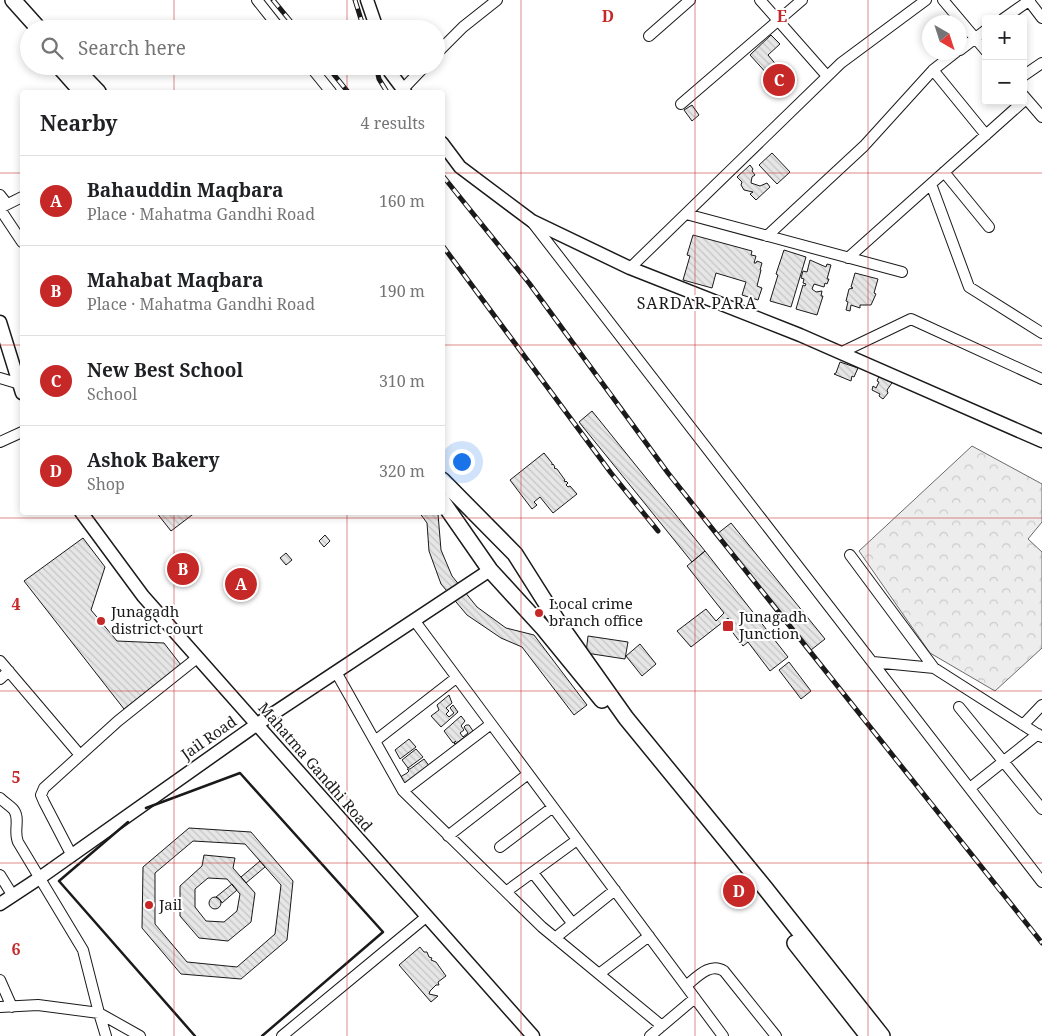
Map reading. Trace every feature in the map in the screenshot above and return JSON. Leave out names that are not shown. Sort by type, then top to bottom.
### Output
[{"type":"main road","points":[[4,0],[21,20]]},
{"type":"main road","points":[[13,0],[30,20]]},
{"type":"main road","points":[[67,75],[80,90]]},
{"type":"main road","points":[[82,75],[96,90]]},
{"type":"main road","points":[[445,483],[514,554],[558,622],[626,718],[765,888],[882,1036]]},
{"type":"main road","points":[[445,506],[490,570],[544,629],[677,791],[868,1036]]},
{"type":"main road","points":[[465,534],[482,521]]},
{"type":"main road","points":[[507,590],[527,574]]},
{"type":"street","points":[[257,0],[273,20]]},
{"type":"street","points":[[368,0],[374,20]]},
{"type":"street","points":[[445,45],[463,27],[496,0]]},
{"type":"street","points":[[650,36],[690,0]]},
{"type":"street","points":[[760,0],[827,76]]},
{"type":"street","points":[[681,104],[802,0]]},
{"type":"street","points":[[630,268],[841,63],[926,0]]},
{"type":"street","points":[[943,0],[982,46]]},
{"type":"street","points":[[1009,15],[1030,0],[1042,18]]},
{"type":"street","points":[[967,44],[982,33]]},
{"type":"street","points":[[766,236],[864,146],[933,70],[946,60]]},
{"type":"street","points":[[1027,73],[1042,63]]},
{"type":"street","points":[[933,70],[986,135]]},
{"type":"street","points":[[317,75],[328,90]]},
{"type":"street","points":[[392,75],[403,90]]},
{"type":"street","points":[[405,90],[417,75]]},
{"type":"street","points":[[1027,99],[1042,117]]},
{"type":"street","points":[[848,258],[986,135],[1017,105]]},
{"type":"street","points":[[445,147],[460,167],[532,222],[630,268],[800,335],[1042,441]]},
{"type":"street","points":[[944,172],[989,227]]},
{"type":"street","points":[[931,184],[969,287],[1042,333]]},
{"type":"street","points":[[0,195],[2,207],[20,238]]},
{"type":"street","points":[[2,207],[20,197]]},
{"type":"street","points":[[686,214],[902,272]]},
{"type":"street","points":[[532,222],[1042,882]]},
{"type":"street","points":[[840,353],[911,319],[1042,379]]},
{"type":"street","points":[[0,322],[20,380]]},
{"type":"street","points":[[0,378],[20,385]]},
{"type":"street","points":[[2,438],[20,433]]},
{"type":"street","name":"Mahatma Gandhi Road","points":[[83,515],[143,596],[532,1036]]},
{"type":"street","points":[[850,555],[934,668],[1040,736],[970,788]]},
{"type":"street","name":"Jail Road","points":[[0,904],[256,725],[490,570]]},
{"type":"street","points":[[414,620],[723,1036]]},
{"type":"street","points":[[71,854],[42,795],[44,788],[118,721],[197,658]]},
{"type":"street","points":[[0,661],[80,755]]},
{"type":"street","points":[[873,662],[934,668]]},
{"type":"street","points":[[0,680],[9,671]]},
{"type":"street","points":[[336,672],[403,791],[542,927],[662,1026]]},
{"type":"street","points":[[375,741],[456,678]]},
{"type":"street","points":[[1024,725],[1042,705]]},
{"type":"street","points":[[959,706],[1042,809]]},
{"type":"street","points":[[403,791],[491,724]]},
{"type":"street","points":[[448,836],[528,774]]},
{"type":"street","points":[[0,798],[15,810],[17,819],[16,837],[83,950],[106,1036]]},
{"type":"street","points":[[500,847],[553,807]]},
{"type":"street","points":[[507,891],[577,840]]},
{"type":"street","points":[[533,873],[573,924]]},
{"type":"street","points":[[0,875],[13,896]]},
{"type":"street","points":[[556,938],[614,890]]},
{"type":"street","points":[[282,1036],[426,917]]},
{"type":"street","points":[[599,974],[649,936]]},
{"type":"street","points":[[686,986],[711,968],[718,967],[724,971],[776,1036]]},
{"type":"street","points":[[0,980],[12,1007]]},
{"type":"street","points":[[650,1036],[695,998]]},
{"type":"street","points":[[0,1007],[38,1005],[99,1013],[140,1036]]},
{"type":"green space","points":[[972,446],[1042,484],[1042,522],[1028,539],[1042,552],[1042,648],[995,691],[930,653],[859,551]]},
{"type":"building","points":[[771,35],[780,44],[768,55],[778,67],[769,76],[750,55]]},
{"type":"building","points":[[692,105],[699,115],[692,121],[684,110]]},
{"type":"building","points":[[772,153],[790,172],[777,184],[759,165]]},
{"type":"building","points":[[750,165],[755,175],[752,177],[751,183],[760,186],[767,183],[770,187],[756,200],[750,194],[753,192],[744,190],[741,185],[742,182],[737,177]]},
{"type":"building","points":[[693,235],[752,251],[751,255],[756,256],[754,263],[757,261],[762,263],[757,286],[762,288],[758,300],[742,295],[746,282],[716,273],[712,288],[683,280],[690,256],[687,255]]},
{"type":"building","points":[[784,250],[806,257],[791,307],[770,301]]},
{"type":"building","points":[[810,260],[826,267],[827,264],[831,265],[827,284],[825,283],[824,287],[814,284],[812,289],[816,292],[822,291],[821,296],[823,296],[817,315],[796,309],[803,285],[805,286],[806,284],[803,283],[804,279],[801,278],[803,271],[807,272]]},
{"type":"building","points":[[855,273],[878,279],[874,293],[876,294],[871,305],[860,305],[860,308],[851,305],[850,311],[846,310],[848,302],[846,301],[849,289],[853,288],[851,287]]},
{"type":"building","points":[[840,362],[858,368],[851,381],[834,374]]},
{"type":"building","points":[[880,374],[894,380],[883,399],[879,396],[880,394],[872,390],[873,386],[876,388],[879,382],[877,381]]},
{"type":"building","points":[[592,411],[705,551],[692,562],[579,422]]},
{"type":"building","points":[[544,453],[565,482],[568,483],[566,485],[570,486],[577,494],[553,513],[540,497],[534,502],[537,505],[532,509],[510,480]]},
{"type":"building","points":[[158,515],[192,515],[171,531]]},
{"type":"building","points":[[421,515],[438,515],[441,550],[452,576],[477,607],[506,628],[534,635],[587,705],[574,715],[522,647],[501,638],[467,615],[441,584],[429,551],[427,523]]},
{"type":"building","points":[[731,523],[825,639],[811,650],[717,534]]},
{"type":"building","points":[[325,535],[330,541],[324,547],[319,541]]},
{"type":"building","points":[[83,538],[105,567],[91,610],[117,641],[164,643],[181,665],[124,709],[24,581]]},
{"type":"building","points":[[705,551],[788,657],[770,671],[748,642],[743,646],[727,625],[731,622],[728,618],[691,647],[677,631],[706,609],[716,621],[724,613],[687,566]]},
{"type":"building","points":[[286,553],[292,560],[286,565],[280,558]]},
{"type":"building","points":[[588,636],[628,642],[625,659],[586,653]]},
{"type":"building","points":[[640,644],[656,664],[642,676],[626,656]]},
{"type":"building","points":[[789,662],[811,691],[801,699],[779,670]]},
{"type":"building","points":[[449,695],[452,703],[446,708],[449,711],[446,714],[449,717],[454,713],[450,708],[453,705],[458,712],[441,727],[431,716],[439,710],[437,705]]},
{"type":"building","points":[[461,716],[465,721],[461,726],[464,730],[460,733],[463,737],[468,733],[464,727],[466,725],[469,725],[473,731],[455,744],[456,741],[453,743],[444,731]]},
{"type":"building","points":[[409,739],[416,747],[400,759],[395,750]]},
{"type":"building","points":[[416,749],[423,757],[408,768],[402,760]]},
{"type":"building","points":[[424,759],[430,767],[403,787],[397,779],[409,771],[407,769],[410,769]]},
{"type":"building","name":"Jail","points":[[189,828],[251,832],[293,881],[287,940],[241,979],[181,974],[142,928],[143,867]],"holes":[[[193,841],[245,844],[281,885],[275,934],[237,967],[187,962],[155,924],[155,873]]]},
{"type":"building","name":"Jail","points":[[204,855],[235,858],[233,868],[255,893],[251,922],[228,941],[199,938],[180,916],[180,886],[202,866]],"holes":[[[208,878],[227,879],[240,894],[237,911],[224,922],[206,921],[195,907],[195,889]]]},
{"type":"building","points":[[260,861],[265,867],[246,883],[241,877]]},
{"type":"building","points":[[232,884],[237,890],[222,903],[216,897]]},
{"type":"building","points":[[213,897],[217,897],[221,903],[217,909],[213,909],[209,905],[209,901]]},
{"type":"building","points":[[420,947],[424,952],[427,952],[429,957],[432,958],[431,960],[436,962],[446,976],[438,982],[439,985],[436,985],[430,991],[429,994],[438,996],[431,1002],[399,965]]},
{"type":"railway","points":[[273,0],[290,20]]},
{"type":"railway","points":[[355,0],[361,20]]},
{"type":"railway","points":[[334,75],[346,90]]},
{"type":"railway","points":[[378,75],[386,90]]},
{"type":"railway","points":[[445,179],[529,283],[668,473],[1042,943]]},
{"type":"railway","points":[[445,249],[611,473],[658,531]]},
{"type":"wall","points":[[146,808],[240,773],[383,932],[262,1036]]},
{"type":"wall","points":[[128,822],[59,881],[195,1036]]},
{"type":"place","name":"New Best School","points":[[779,80]]},
{"type":"place","name":"Mahabat Maqbara","points":[[183,569]]},
{"type":"place","name":"Bahauddin Maqbara","points":[[241,584]]},
{"type":"place","name":"Local crime branch office","points":[[539,613]]},
{"type":"place","name":"Junagadh district court","points":[[101,621]]},
{"type":"place","name":"Junagadh Junction","points":[[728,626]]},
{"type":"place","name":"Ashok Bakery","points":[[739,891]]},
{"type":"place","name":"Jail","points":[[149,905]]},
{"type":"district","name":"SARDAR PARA","points":[[697,303]]}]
